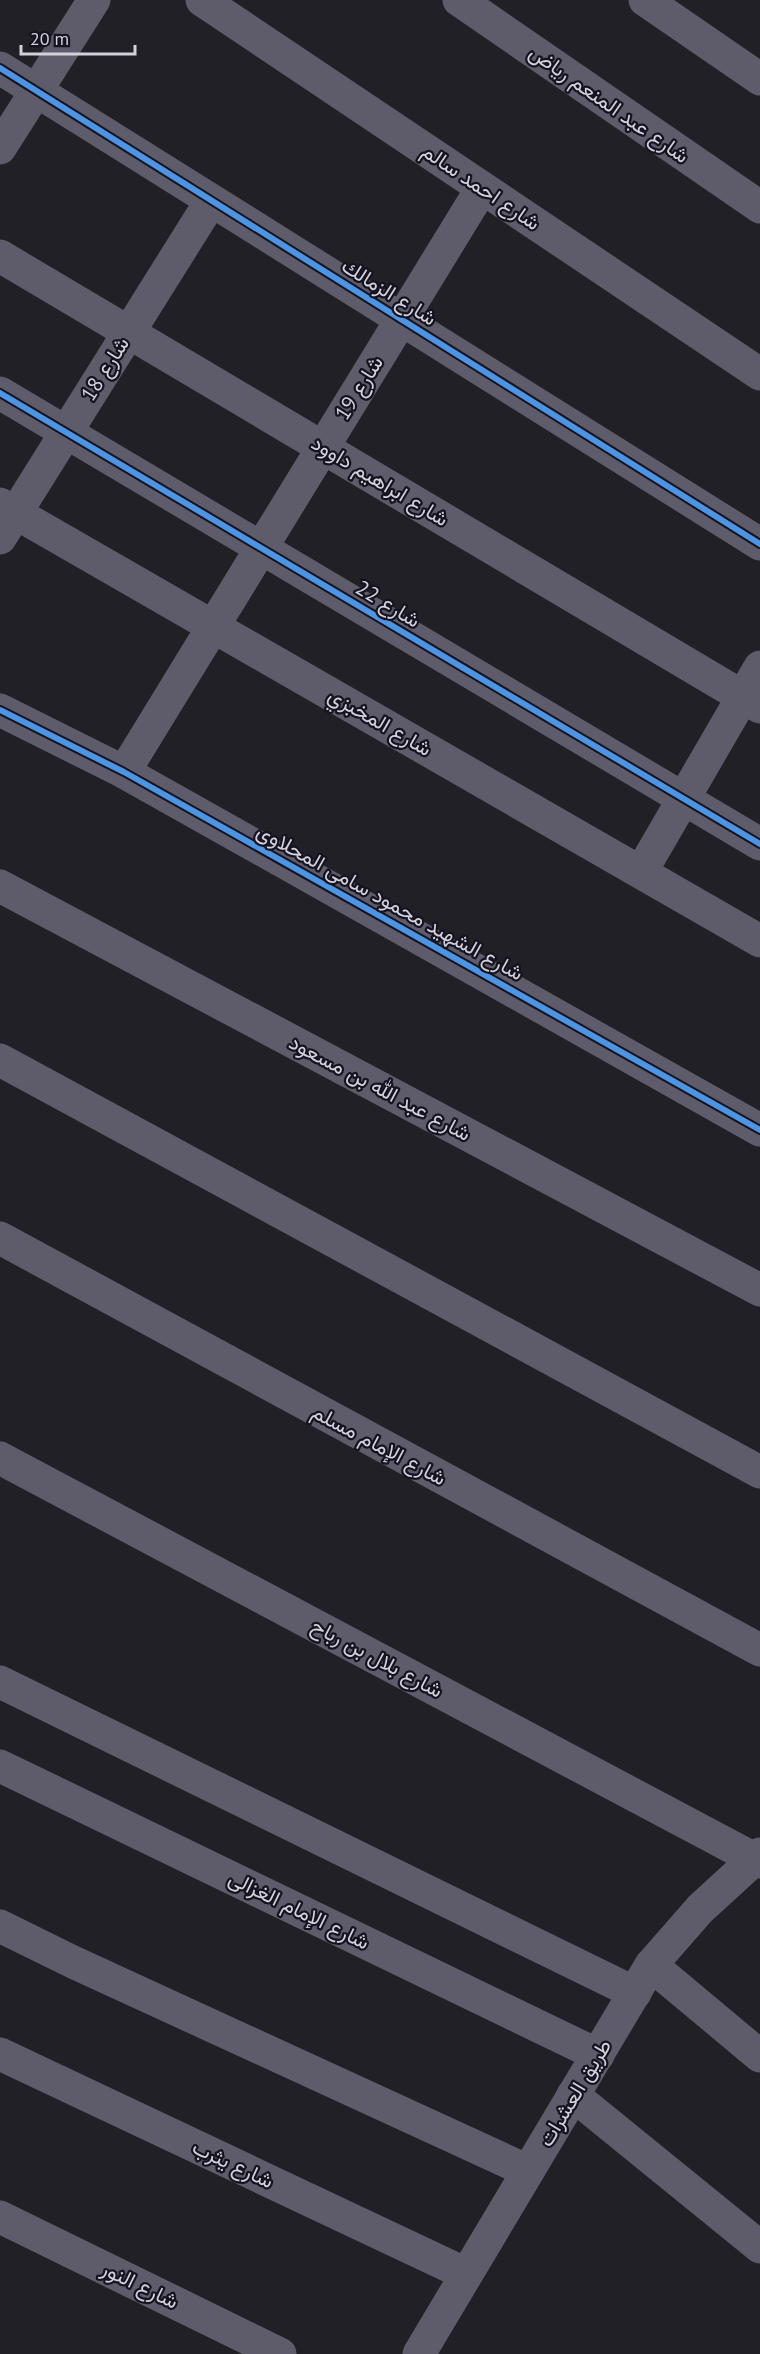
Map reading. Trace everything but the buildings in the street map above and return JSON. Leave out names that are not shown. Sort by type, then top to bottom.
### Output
[{"type":"street","points":[[0,148],[94,0]]},
{"type":"street","name":"شارع احمد سالم","points":[[202,0],[760,374]]},
{"type":"street","name":"شارع عبد المنعم رياض","points":[[459,0],[760,207]]},
{"type":"street","points":[[645,0],[760,80]]},
{"type":"street","name":"شارع الزمالك","points":[[0,68],[760,544]]},
{"type":"street","name":"شارع 19","points":[[124,772],[482,188]]},
{"type":"street","name":"شارع 18","points":[[5,518],[66,432],[211,201]]},
{"type":"street","name":"شارع ابراهيم داوود","points":[[0,256],[751,701]]},
{"type":"street","name":"شارع 22","points":[[0,393],[760,844]]},
{"type":"street","name":"شارع المخبزي","points":[[5,518],[213,626],[760,941]]},
{"type":"street","points":[[641,872],[684,799],[751,701],[760,667]]},
{"type":"street","name":"شارع الشهيد محمود سامى المحلاوى","points":[[0,710],[124,772],[760,1130]]},
{"type":"street","name":"شارع عبد الله بن مسعود","points":[[0,886],[760,1290]]},
{"type":"street","points":[[0,1060],[760,1472]]},
{"type":"street","name":"شارع الإمام مسلم","points":[[0,1238],[760,1650]]},
{"type":"street","name":"شارع بلال بن رباح","points":[[0,1458],[758,1858]]},
{"type":"street","points":[[0,1682],[634,1993]]},
{"type":"street","name":"شارع الإمام الغزالى","points":[[0,1766],[598,2055]]},
{"type":"street","name":"طريق العشرات","points":[[419,2354],[651,1965],[700,1909],[758,1858]]},
{"type":"street","points":[[0,1926],[72,1962],[528,2171]]},
{"type":"street","points":[[651,1965],[760,2056]]},
{"type":"street","name":"شارع يثرب","points":[[0,2054],[466,2274]]},
{"type":"street","points":[[573,2095],[760,2247]]},
{"type":"street","name":"شارع النور","points":[[0,2217],[280,2354]]},
{"type":"cycle path","points":[[0,68],[760,544]]},
{"type":"cycle path","points":[[0,393],[760,844]]},
{"type":"cycle path","points":[[0,710],[124,772],[760,1130]]}]
